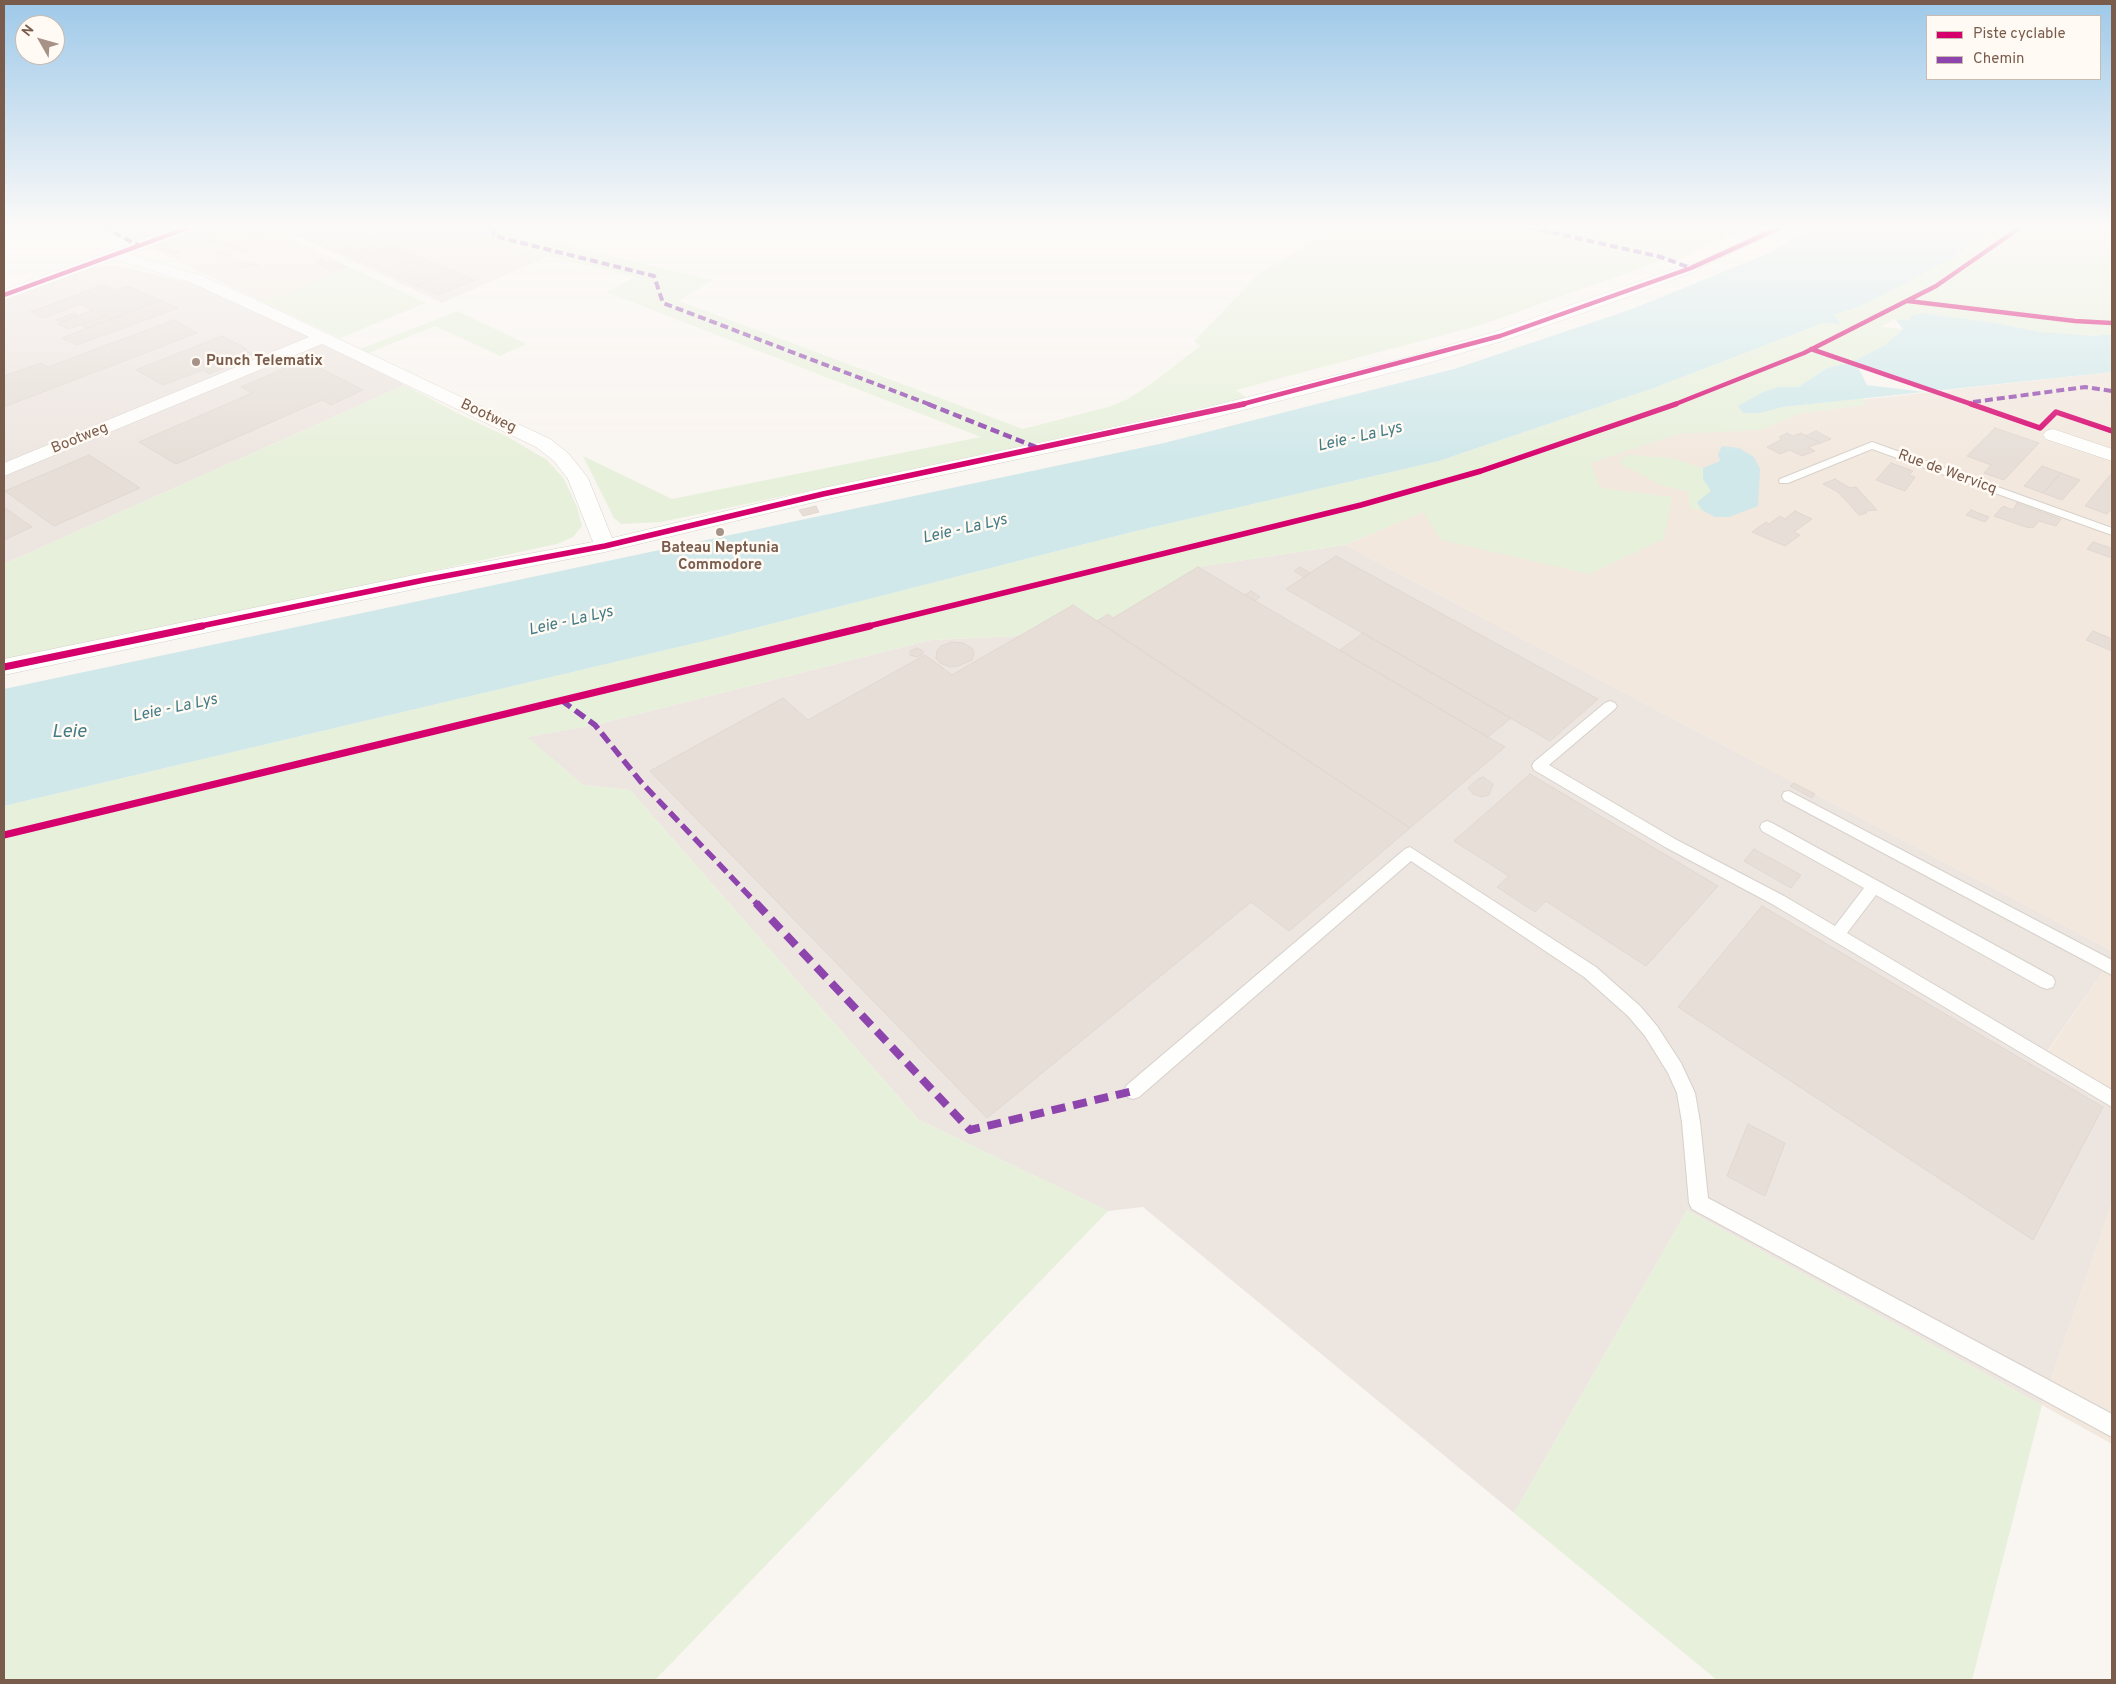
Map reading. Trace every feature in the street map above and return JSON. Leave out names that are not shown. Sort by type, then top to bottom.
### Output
[{"type":"street","name":"Bootweg","points":[[255,306],[543,443],[562,457],[578,478],[605,546]]},
{"type":"street","points":[[4,667],[424,580],[605,546],[823,494],[1200,415],[1310,388],[1500,336],[1589,306]]},
{"type":"street","name":"Bootweg","points":[[4,470],[322,338]]},
{"type":"street","points":[[2053,435],[2112,455]]},
{"type":"lane","name":"Rue de Wervicq","points":[[1784,481],[1872,446],[2112,532]]},
{"type":"lane","points":[[1610,706],[1538,766],[1657,836],[1778,900],[2112,1099]]},
{"type":"lane","points":[[1789,796],[2112,968]]},
{"type":"lane","points":[[1767,827],[2047,982]]},
{"type":"lane","points":[[1133,1091],[1410,853],[1590,972],[1634,1011],[1651,1030],[1675,1068],[1686,1093],[1691,1122],[1699,1203],[2112,1426]]},
{"type":"lane","points":[[1837,935],[1874,886]]},
{"type":"shaded area","points":[[4,306],[247,306],[405,385],[4,564]]},
{"type":"shaded area","points":[[2112,372],[2112,951],[1345,545],[1514,473],[1603,445],[1813,405]]},
{"type":"shaded area","points":[[1345,545],[2112,951],[2112,959],[2043,1057],[2112,1099],[2112,1202],[2042,1405],[1687,1210],[1514,1513],[1143,1207],[1108,1211],[919,1120],[630,790],[583,785],[527,737],[595,725],[931,640],[1018,636],[1073,605],[1097,621],[1198,567]]},
{"type":"shaded area","points":[[2112,959],[2112,1099],[2043,1058]]},
{"type":"shaded area","points":[[2112,1202],[2112,1444],[2042,1405]]},
{"type":"green space","points":[[271,306],[420,306],[340,338]]},
{"type":"green space","points":[[641,306],[691,306],[1023,429],[1108,407],[1128,399],[1155,381],[1200,346],[1194,341],[1228,306],[1535,306],[1481,325],[1236,390],[1247,398],[661,522],[621,524],[614,518],[583,456],[672,499],[981,437]]},
{"type":"green space","points":[[1862,306],[2112,306],[2112,334],[2094,336],[2041,332],[1996,323],[1922,313],[1911,320],[1895,319],[1881,327],[1903,329],[1885,345],[1852,362],[1827,368],[1798,387],[1778,388],[1761,393],[1743,413],[1760,413],[1783,407],[1864,398],[1866,405],[1802,413],[1760,430],[1678,434],[1591,463],[1600,488],[1672,497],[1664,539],[1589,574],[1441,540],[1423,512],[1345,545],[1198,567],[1113,618],[1108,614],[1097,621],[1073,605],[1018,636],[931,640],[595,725],[528,737],[583,785],[630,790],[919,1120],[1108,1211],[655,1680],[4,1680],[4,806],[704,641],[1132,532],[1439,461],[1654,388],[1823,323],[1840,324],[1834,315]]},
{"type":"green space","points":[[458,311],[526,344],[500,356],[435,326],[369,353],[360,349]]},
{"type":"green space","points":[[405,385],[459,414],[506,436],[547,460],[564,479],[577,507],[582,526],[573,537],[557,544],[4,663],[4,564]]},
{"type":"green space","points":[[1626,455],[1672,458],[1703,468],[1703,479],[1711,491],[1697,502],[1702,510],[1691,509],[1687,491],[1663,486],[1619,463]]},
{"type":"green space","points":[[1687,1210],[2042,1405],[1972,1680],[1717,1680],[1514,1513]]},
{"type":"water","name":"Leie","points":[[1640,306],[1862,306],[1834,315],[1841,324],[1823,323],[1654,388],[1439,461],[1132,532],[704,641],[4,806],[4,689],[1164,443],[1454,369]]},
{"type":"water","points":[[1922,313],[1996,323],[2041,332],[2094,336],[2112,334],[2112,372],[1783,407],[1760,413],[1743,413],[1738,406],[1761,393],[1778,387],[1798,387],[1827,368],[1852,362],[1885,345],[1903,329],[1895,319],[1910,320],[1910,316]]},
{"type":"water","points":[[1722,446],[1739,448],[1754,457],[1760,469],[1758,506],[1729,517],[1715,517],[1702,510],[1697,502],[1711,491],[1703,479],[1703,468],[1720,461],[1718,454]]},
{"type":"pier","points":[[1847,360],[1931,389],[1953,391],[1933,393],[1867,385],[1858,367],[1841,362]]},
{"type":"building","points":[[47,306],[76,306],[44,318],[30,312]]},
{"type":"building","points":[[83,306],[146,306],[112,319],[105,316],[69,329],[57,324],[93,310]]},
{"type":"building","points":[[146,306],[173,306],[178,308],[77,345],[62,338]]},
{"type":"building","points":[[74,313],[78,315],[60,322],[56,320]]},
{"type":"building","points":[[105,316],[112,319],[87,328],[81,325]]},
{"type":"building","points":[[174,320],[197,333],[4,407],[4,376],[41,363],[48,367]]},
{"type":"building","name":"Punch Telematix","points":[[222,336],[247,349],[243,350],[256,355],[209,374],[203,370],[163,385],[136,370]]},
{"type":"building","points":[[304,360],[363,390],[331,405],[322,400],[176,464],[139,442],[252,393],[241,387]]},
{"type":"building","points":[[1995,428],[2039,443],[2004,480],[1984,473],[1991,465],[1967,456]]},
{"type":"building","points":[[1816,431],[1831,439],[1821,443],[1805,436]]},
{"type":"building","points":[[1787,433],[1793,436],[1801,433],[1821,443],[1808,447],[1815,451],[1802,456],[1790,450],[1780,454],[1767,447],[1782,439],[1779,437]]},
{"type":"building","points":[[89,455],[140,488],[54,526],[5,491]]},
{"type":"building","points":[[1891,463],[1913,471],[1909,475],[1915,477],[1905,491],[1876,480]]},
{"type":"building","points":[[2042,466],[2061,473],[2043,493],[2024,486]]},
{"type":"building","points":[[2061,473],[2080,480],[2062,500],[2043,493]]},
{"type":"building","points":[[2112,473],[2112,509],[2107,514],[2085,506]]},
{"type":"building","points":[[1835,479],[1850,488],[1856,487],[1877,510],[1865,511],[1867,513],[1859,515],[1838,492],[1823,484]]},
{"type":"building","points":[[2017,503],[2061,519],[2056,526],[2039,521],[2033,528],[1994,516],[2003,506],[2013,510]]},
{"type":"building","points":[[816,506],[819,512],[803,516],[799,510]]},
{"type":"building","points":[[4,507],[32,527],[4,540]]},
{"type":"building","points":[[1971,510],[1989,517],[1985,522],[1966,515]]},
{"type":"building","points":[[1795,511],[1812,519],[1794,532],[1800,535],[1785,546],[1752,532],[1766,522],[1769,524],[1780,516],[1785,519]]},
{"type":"building","points":[[2093,542],[2111,548],[2112,546],[2112,558],[2087,549]]},
{"type":"building","points":[[1336,556],[1598,699],[1550,741],[1286,589]]},
{"type":"building","points":[[1198,567],[1505,747],[1410,828],[1097,621],[1108,614],[1113,618]]},
{"type":"building","points":[[1300,567],[1310,573],[1304,577],[1294,571]]},
{"type":"building","points":[[1251,591],[1260,597],[1255,601],[1245,595]]},
{"type":"building","points":[[1073,605],[1410,828],[1289,931],[1251,902],[987,1118],[650,771],[783,698],[808,720],[925,655],[952,675]]},
{"type":"building","points":[[2093,631],[2112,639],[2112,651],[2086,640]]},
{"type":"building","points":[[1363,633],[1511,718],[1488,737],[1340,650]]},
{"type":"building","points":[[952,642],[963,643],[972,648],[974,653],[972,660],[950,667],[940,663],[936,658],[937,651],[941,646]]},
{"type":"building","points":[[917,648],[923,651],[923,654],[917,657],[910,655],[910,651]]},
{"type":"building","points":[[1530,774],[1718,886],[1646,966],[1546,901],[1535,912],[1497,887],[1509,876],[1454,841]]},
{"type":"building","points":[[1483,777],[1493,784],[1489,795],[1482,797],[1473,794],[1468,788]]},
{"type":"building","points":[[1794,783],[1815,794],[1812,798],[1790,786]]},
{"type":"building","points":[[1754,849],[1801,875],[1791,888],[1744,861]]},
{"type":"building","points":[[1762,906],[2103,1107],[2033,1240],[1678,1007]]},
{"type":"building","points":[[1748,1124],[1785,1143],[1765,1196],[1727,1176]]},
{"type":"marked path","points":[[670,306],[1038,448]]},
{"type":"marked path","points":[[1973,402],[2085,387],[2112,391]]},
{"type":"marked path","points":[[561,700],[595,725],[641,782],[970,1130],[1133,1091]]},
{"type":"cycle path","points":[[4,667],[424,580],[605,546],[823,494],[1200,415],[1310,388],[1500,336],[1589,306]]},
{"type":"cycle path","points":[[4,835],[1361,505],[1481,471],[1666,408],[1804,353],[1897,306]]},
{"type":"cycle path","points":[[1946,306],[2075,321],[2112,323]]},
{"type":"cycle path","points":[[1811,349],[2040,428],[2056,412],[2112,431]]},
{"type":"place","name":"Punch Telematix","points":[[196,362]]},
{"type":"place","name":"Bateau Neptunia Commodore","points":[[720,532]]},
{"type":"water label","name":"Leie - La Lys","points":[[1360,438]]},
{"type":"water label","name":"Leie - La Lys","points":[[965,530]]},
{"type":"water label","name":"Leie - La Lys","points":[[571,622]]},
{"type":"water label","name":"Leie - La Lys","points":[[175,709]]}]
